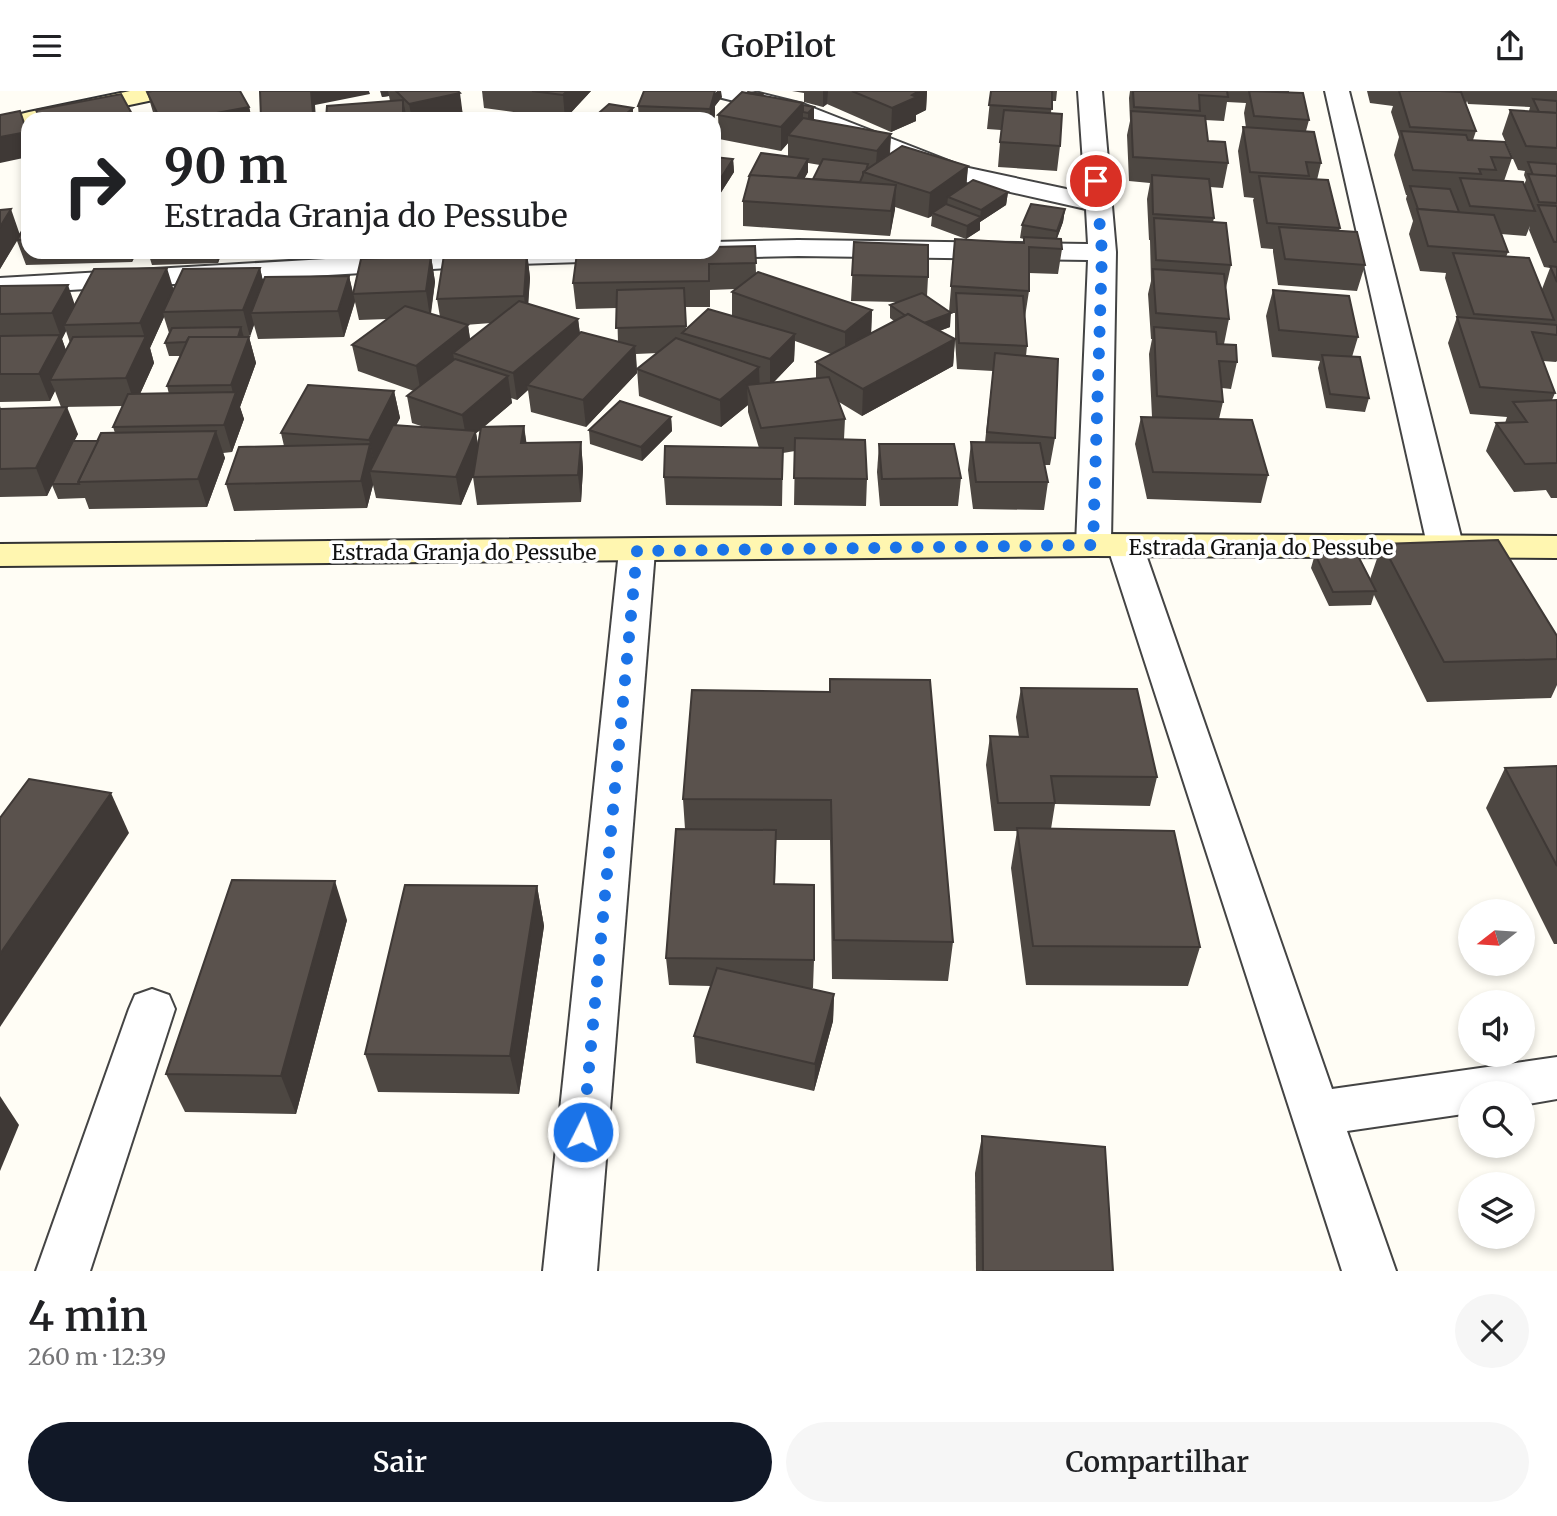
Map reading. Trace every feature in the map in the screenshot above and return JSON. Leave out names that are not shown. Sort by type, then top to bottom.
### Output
[{"type":"main road","points":[[65,112],[164,91]]},
{"type":"main road","name":"Estrada Granja do Pessube","points":[[0,555],[1109,546],[1446,549],[1557,547]]},
{"type":"street","points":[[722,91],[795,109],[957,173],[1098,204]]},
{"type":"street","points":[[1090,91],[1102,252],[1109,546],[1316,1114],[1369,1271]]},
{"type":"street","points":[[1338,91],[1446,549]]},
{"type":"street","points":[[721,250],[798,247],[1102,252]]},
{"type":"street","points":[[0,286],[466,259]]},
{"type":"street","points":[[570,1271],[637,551]]},
{"type":"street","points":[[63,1271],[152,1009]]},
{"type":"street","points":[[1316,1114],[1557,1078]]},
{"type":"building","points":[[240,91],[249,107],[222,112],[157,112],[147,92]]},
{"type":"building","points":[[260,91],[311,91],[313,112],[261,112]]},
{"type":"building","points":[[396,91],[458,91],[460,93],[409,104]]},
{"type":"building","points":[[532,91],[567,91],[563,95]]},
{"type":"building","points":[[644,91],[715,91],[710,109],[638,106]]},
{"type":"building","points":[[852,91],[919,91],[912,95],[917,97],[892,108]]},
{"type":"building","points":[[991,91],[1052,91],[1052,109],[989,105]]},
{"type":"building","points":[[1133,91],[1227,91],[1228,97],[1199,95],[1200,111],[1134,107]]},
{"type":"building","points":[[1249,91],[1303,93],[1309,120],[1254,116]]},
{"type":"building","points":[[1399,91],[1461,92],[1476,131],[1410,127]]},
{"type":"building","points":[[742,92],[803,103],[781,127],[721,116],[721,112]]},
{"type":"building","points":[[121,94],[131,112],[37,112],[36,110]]},
{"type":"building","points":[[1533,99],[1557,101],[1557,113],[1539,112]]},
{"type":"building","points":[[403,100],[403,112],[327,112],[327,106]]},
{"type":"building","points":[[609,104],[633,108],[628,112],[600,112]]},
{"type":"building","points":[[803,105],[814,107],[808,113],[803,112]]},
{"type":"building","points":[[1004,110],[1062,114],[1060,146],[1000,142]]},
{"type":"building","points":[[1510,110],[1557,113],[1557,148],[1526,146]]},
{"type":"building","points":[[20,111],[21,133],[0,137],[0,115]]},
{"type":"building","points":[[1131,111],[1205,116],[1208,141],[1225,142],[1228,163],[1133,157]]},
{"type":"building","points":[[803,118],[891,134],[877,151],[788,135]]},
{"type":"building","points":[[1243,127],[1314,132],[1321,163],[1306,162],[1309,176],[1250,172]]},
{"type":"building","points":[[1401,131],[1466,135],[1468,140],[1505,142],[1512,158],[1491,157],[1496,170],[1479,169],[1481,174],[1413,170]]},
{"type":"building","points":[[902,146],[968,166],[930,193],[863,172]]},
{"type":"building","points":[[761,153],[808,159],[797,178],[749,176]]},
{"type":"building","points":[[721,158],[733,159],[721,178]]},
{"type":"building","points":[[823,159],[868,164],[860,182],[813,179]]},
{"type":"building","points":[[1528,162],[1557,164],[1557,176],[1533,175]]},
{"type":"building","points":[[1528,174],[1557,176],[1557,203],[1539,202]]},
{"type":"building","points":[[750,175],[896,185],[891,211],[743,201]]},
{"type":"building","points":[[1152,175],[1209,179],[1214,218],[1153,214]]},
{"type":"building","points":[[1259,176],[1328,180],[1340,228],[1267,223]]},
{"type":"building","points":[[1460,178],[1523,182],[1535,211],[1470,206]]},
{"type":"building","points":[[973,180],[1008,192],[981,210],[948,197]]},
{"type":"building","points":[[1410,186],[1450,189],[1459,212],[1418,209]]},
{"type":"building","points":[[946,204],[981,217],[967,226],[932,213]]},
{"type":"building","points":[[1031,204],[1065,209],[1057,231],[1022,225]]},
{"type":"building","points":[[1538,205],[1557,206],[1557,242],[1554,242]]},
{"type":"building","points":[[11,209],[0,227],[0,210]]},
{"type":"building","points":[[1417,209],[1494,215],[1508,252],[1428,246]]},
{"type":"building","points":[[1154,218],[1226,223],[1231,265],[1156,260]]},
{"type":"building","points":[[1279,227],[1357,232],[1365,265],[1285,259]]},
{"type":"building","points":[[1024,237],[1061,239],[1062,249],[1029,247],[1029,291],[951,286],[955,239],[1024,243]]},
{"type":"building","points":[[854,242],[928,245],[928,277],[852,275]]},
{"type":"building","points":[[755,246],[756,263],[709,264],[709,281],[573,283],[576,259],[721,259],[721,247]]},
{"type":"building","points":[[1453,253],[1529,258],[1554,320],[1474,314]]},
{"type":"building","points":[[361,259],[431,259],[426,291],[353,294]]},
{"type":"building","points":[[443,259],[527,259],[524,296],[437,299]]},
{"type":"building","points":[[1550,266],[1557,267],[1557,282]]},
{"type":"building","points":[[167,268],[140,323],[64,325],[94,269]]},
{"type":"building","points":[[260,268],[243,310],[163,312],[183,269]]},
{"type":"building","points":[[1153,269],[1224,274],[1229,319],[1156,313]]},
{"type":"building","points":[[758,272],[872,310],[845,332],[732,292]]},
{"type":"building","points":[[349,276],[338,311],[251,313],[265,277]]},
{"type":"building","points":[[68,285],[52,313],[0,314],[0,286]]},
{"type":"building","points":[[684,288],[686,326],[616,328],[617,290]]},
{"type":"building","points":[[1273,290],[1349,296],[1358,337],[1279,330]]},
{"type":"building","points":[[922,293],[951,313],[924,323],[908,314],[906,316],[890,305]]},
{"type":"building","points":[[956,293],[1023,296],[1027,346],[959,343]]},
{"type":"building","points":[[519,301],[578,319],[513,373],[453,353]]},
{"type":"building","points":[[405,306],[468,325],[416,366],[352,345]]},
{"type":"building","points":[[708,309],[795,334],[770,359],[682,333]]},
{"type":"building","points":[[908,314],[955,339],[863,389],[816,362]]},
{"type":"building","points":[[1457,317],[1557,325],[1557,335],[1532,332],[1555,393],[1480,387]]},
{"type":"building","points":[[241,327],[238,337],[189,337],[186,342],[165,343],[172,328]]},
{"type":"building","points":[[1154,327],[1216,332],[1217,344],[1236,345],[1237,362],[1219,361],[1223,402],[1157,396]]},
{"type":"building","points":[[581,332],[635,346],[583,400],[527,385]]},
{"type":"building","points":[[60,335],[39,374],[0,374],[0,336]]},
{"type":"building","points":[[146,336],[126,378],[50,380],[73,337]]},
{"type":"building","points":[[189,337],[249,337],[231,385],[167,386]]},
{"type":"building","points":[[676,338],[759,367],[720,400],[637,369]]},
{"type":"building","points":[[995,353],[1058,359],[1055,438],[987,432]]},
{"type":"building","points":[[1322,355],[1360,357],[1369,398],[1330,394]]},
{"type":"building","points":[[455,359],[508,376],[462,415],[407,396]]},
{"type":"building","points":[[829,377],[845,419],[761,428],[747,385]]},
{"type":"building","points":[[308,385],[394,391],[369,440],[281,433]]},
{"type":"building","points":[[236,392],[224,425],[113,427],[128,394]]},
{"type":"building","points":[[1557,400],[1557,463],[1525,464],[1496,423],[1527,422],[1513,402]]},
{"type":"building","points":[[620,401],[671,417],[641,447],[589,430]]},
{"type":"building","points":[[67,407],[36,468],[0,469],[0,409]]},
{"type":"building","points":[[1141,417],[1252,420],[1268,475],[1153,472]]},
{"type":"building","points":[[393,425],[476,431],[456,477],[370,471]]},
{"type":"building","points":[[524,426],[521,443],[581,442],[578,475],[473,477],[481,427]]},
{"type":"building","points":[[216,431],[198,479],[78,482],[101,433]]},
{"type":"building","points":[[795,438],[865,440],[867,479],[794,478]]},
{"type":"building","points":[[73,441],[98,441],[79,484],[52,484]]},
{"type":"building","points":[[971,442],[1040,443],[1048,482],[976,482]]},
{"type":"building","points":[[370,444],[361,481],[226,484],[239,447]]},
{"type":"building","points":[[879,444],[954,444],[961,478],[882,479]]},
{"type":"building","points":[[665,446],[783,448],[782,479],[664,477]]},
{"type":"building","points":[[1498,540],[1557,636],[1557,659],[1444,662],[1382,544]]},
{"type":"building","points":[[1356,552],[1376,591],[1333,592],[1315,554]]},
{"type":"building","points":[[830,679],[930,680],[953,942],[834,940],[831,800],[683,799],[692,690],[830,692]]},
{"type":"building","points":[[1021,688],[1137,689],[1157,777],[1051,776],[1055,803],[998,803],[990,736],[1028,737]]},
{"type":"building","points":[[1557,766],[1557,866],[1505,768]]},
{"type":"building","points":[[29,779],[111,793],[0,954],[0,818]]},
{"type":"building","points":[[1017,828],[1174,831],[1200,947],[1033,946]]},
{"type":"building","points":[[676,829],[776,830],[774,884],[814,885],[814,960],[666,958]]},
{"type":"building","points":[[232,880],[335,881],[281,1076],[166,1074]]},
{"type":"building","points":[[405,885],[537,886],[510,1056],[365,1054]]},
{"type":"building","points":[[717,968],[834,994],[815,1064],[694,1036]]},
{"type":"building","points":[[982,1136],[1105,1147],[1113,1271],[983,1271]]},
{"type":"route","points":[[583,1132],[637,551],[1093,545],[1102,252],[1096,181]]}]
